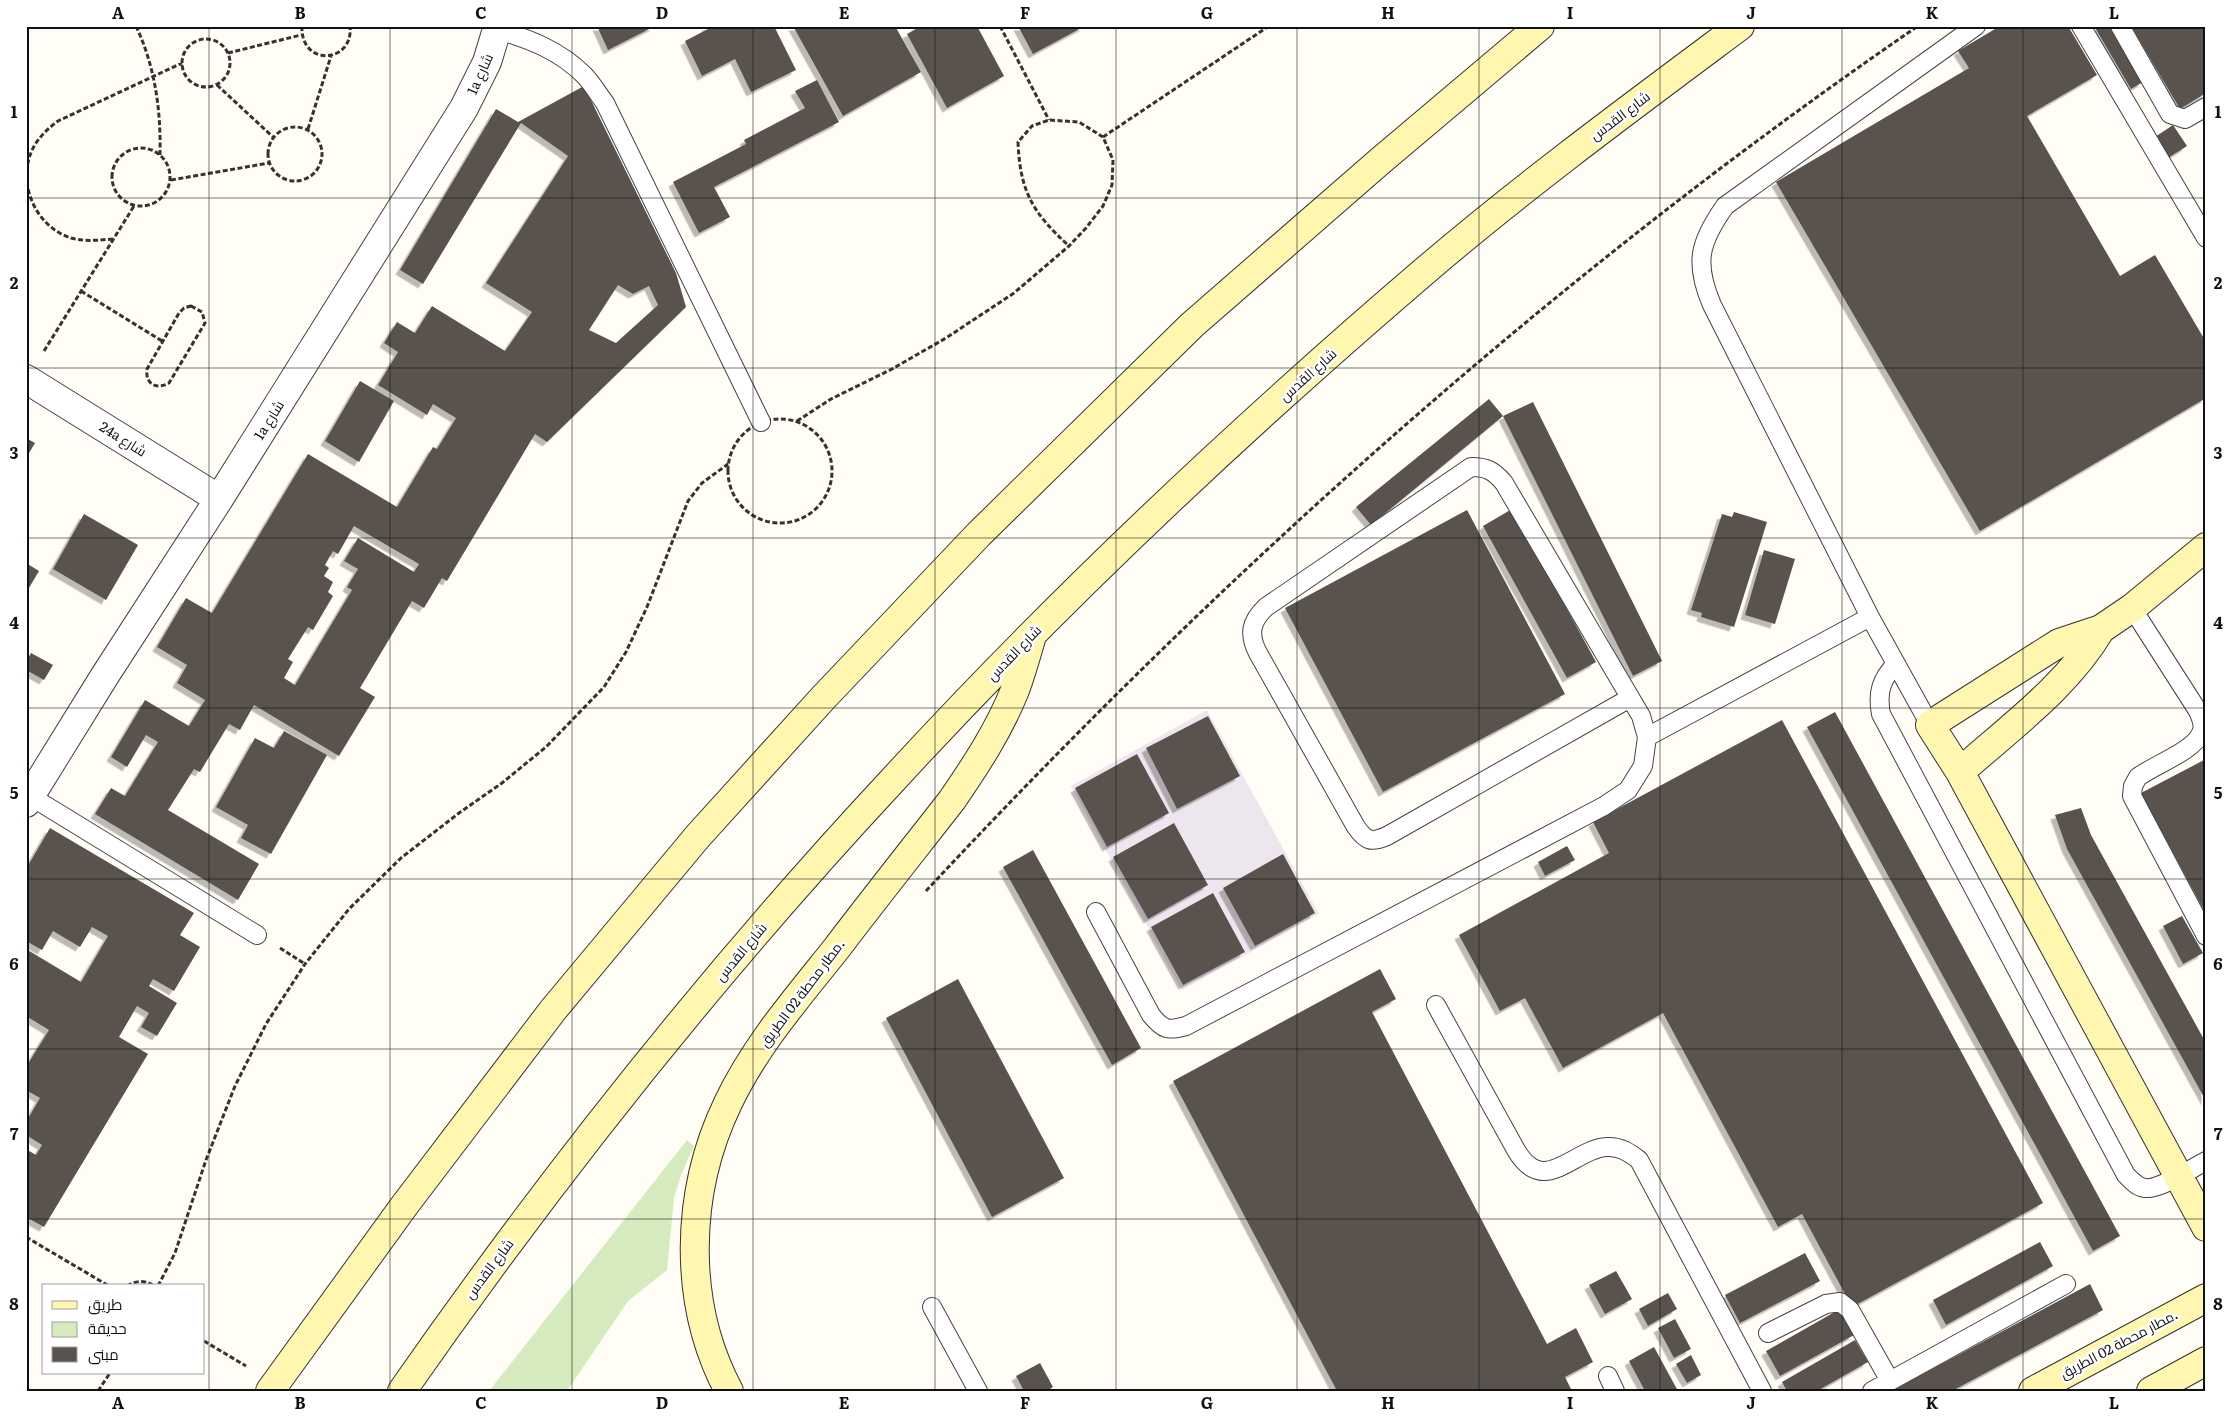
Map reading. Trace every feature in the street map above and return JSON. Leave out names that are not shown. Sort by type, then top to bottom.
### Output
[{"type":"main road","points":[[272,1387],[410,1198],[553,1010],[698,836],[824,697],[979,534],[1192,325],[1379,162],[1540,26]]},
{"type":"main road","name":"شارع القدس","points":[[402,1391],[500,1253],[643,1070],[769,918],[890,783],[1033,633],[1203,468],[1429,267],[1602,129],[1740,26]]},
{"type":"main road","points":[[2206,547],[2132,608],[2101,628],[2059,643],[1930,725],[1960,772],[2206,1227]]},
{"type":"main road","points":[[1960,772],[2058,685],[2087,652],[2101,628]]},
{"type":"main road","name":"مطار محطة 02 الطريق.","points":[[729,1391],[709,1343],[699,1304],[695,1262],[696,1222],[700,1189],[713,1142],[728,1103],[770,1032],[952,800],[976,765],[998,727],[1015,690],[1033,633]]},
{"type":"main road","name":"مطار محطة 02 الطريق.","points":[[2033,1391],[2206,1298]]},
{"type":"main road","points":[[2150,1391],[2206,1361]]},
{"type":"street","name":"1a شارع","points":[[28,800],[464,108],[487,62],[498,28]]},
{"type":"street","name":"24a شارع","points":[[27,379],[219,498]]},
{"type":"lane","points":[[1930,725],[1870,617],[1712,305],[1702,282],[1701,258],[1708,230],[1725,206],[1976,26]]},
{"type":"lane","points":[[2081,26],[2205,231]]},
{"type":"lane","points":[[2120,26],[2170,114],[2185,119],[2206,108]]},
{"type":"lane","points":[[498,28],[525,37],[557,53],[584,75],[605,103],[761,422]]},
{"type":"lane","points":[[1096,912],[1151,1016],[1160,1026],[1173,1030],[1186,1026],[1604,806],[1628,790],[1643,766],[1647,737],[1641,716],[1504,484],[1496,473],[1484,467],[1471,467],[1282,596],[1257,616],[1251,628],[1252,640],[1258,653],[1356,827],[1363,837],[1375,841],[1630,698]]},
{"type":"lane","points":[[2132,608],[2203,721],[2202,732],[2196,742],[2138,777],[2133,786],[2132,796],[2206,936]]},
{"type":"lane","points":[[1647,737],[1870,617]]},
{"type":"lane","points":[[1896,664],[1887,673],[1881,686],[1879,700],[1881,714],[2126,1175],[2135,1185],[2146,1188],[2158,1186],[2206,1161]]},
{"type":"lane","points":[[28,800],[257,935]]},
{"type":"lane","points":[[1436,1005],[1516,1150],[1522,1160],[1531,1167],[1552,1171],[1597,1149],[1608,1147],[1629,1152],[1639,1160],[1762,1391]]},
{"type":"lane","points":[[1872,1391],[2066,1284]]},
{"type":"lane","points":[[1768,1333],[1826,1304],[1840,1302],[1850,1310],[1890,1381]]},
{"type":"lane","points":[[932,1307],[978,1391]]},
{"type":"path","points":[[136,26],[144,43],[159,102],[160,154]]},
{"type":"path","points":[[302,26],[301,35],[305,45],[311,52],[321,56],[331,56],[340,52],[348,44],[351,34],[350,26]]},
{"type":"path","points":[[1000,26],[1049,120]]},
{"type":"path","points":[[1103,137],[1269,26]]},
{"type":"path","points":[[228,54],[301,35]]},
{"type":"path","points":[[202,39],[212,40],[222,45],[228,54],[229,72],[217,85],[207,88],[197,86],[189,80],[184,72],[182,63],[185,52],[192,44],[202,39]]},
{"type":"path","points":[[308,129],[331,56]]},
{"type":"path","points":[[113,239],[86,241],[70,238],[43,220],[34,207],[28,192],[26,175],[29,159],[35,144],[58,121],[182,63]]},
{"type":"path","points":[[217,85],[273,137]]},
{"type":"path","points":[[797,421],[831,400],[892,369],[946,338],[1014,293],[1070,246],[1103,206],[1112,185],[1113,160],[1103,137],[1079,122],[1049,120],[1032,126],[1018,142],[1019,169],[1029,199],[1046,225],[1070,246]]},
{"type":"path","points":[[299,126],[308,129],[317,136],[322,150],[320,166],[314,175],[304,180],[294,181],[283,178],[275,172],[269,163],[268,154],[273,137],[280,130],[289,127],[299,126]]},
{"type":"path","points":[[138,148],[150,149],[160,154],[166,162],[170,180],[167,192],[158,201],[147,206],[134,206],[124,201],[116,193],[112,182],[115,164],[127,151],[138,148]]},
{"type":"path","points":[[170,180],[269,163]]},
{"type":"path","points":[[27,379],[134,206]]},
{"type":"path","points":[[81,291],[162,341]]},
{"type":"path","points":[[191,306],[202,312],[205,323],[169,383],[155,387],[149,383],[146,376],[147,369],[162,341],[184,308],[191,306]]},
{"type":"path","points":[[779,418],[797,421],[813,429],[826,443],[832,460],[832,479],[827,496],[816,511],[800,521],[782,524],[764,522],[747,513],[736,500],[729,482],[728,464],[734,446],[746,432],[761,422],[779,418]]},
{"type":"path","points":[[159,1284],[175,1253],[206,1160],[235,1086],[266,1024],[305,964],[349,909],[402,858],[459,813],[502,783],[546,747],[604,687],[626,652],[647,607],[688,501],[702,484],[728,464]]},
{"type":"path","points":[[26,1237],[106,1284]]},
{"type":"path","points":[[131,1284],[138,1281],[152,1284]]},
{"type":"path","points":[[205,1342],[272,1387]]},
{"type":"path","points":[[98,1391],[109,1374]]},
{"type":"shaded area","points":[[1207,710],[1319,914],[1182,990],[1071,786]]},
{"type":"green space","points":[[687,1140],[694,1146],[681,1175],[674,1198],[667,1270],[628,1301],[567,1391],[489,1391]]},
{"type":"building","points":[[597,26],[655,26],[608,50]]},
{"type":"building","points":[[706,26],[774,26],[796,70],[751,92],[735,59],[702,76],[685,41],[708,29]]},
{"type":"building","points":[[793,26],[861,26],[862,28],[866,26],[895,26],[921,72],[843,116]]},
{"type":"building","points":[[921,26],[977,26],[1004,76],[947,108],[907,34]]},
{"type":"building","points":[[1018,26],[1085,26],[1033,54]]},
{"type":"building","points":[[2000,26],[2068,26],[2097,75],[2027,116],[2120,276],[2155,255],[2206,342],[2206,398],[1980,531],[1776,182],[1969,68],[1958,51]]},
{"type":"building","points":[[2094,26],[2110,26],[2143,82],[2131,89]]},
{"type":"building","points":[[2131,26],[2206,26],[2206,93],[2180,109]]},
{"type":"building","points":[[817,80],[839,122],[714,187],[730,217],[699,233],[673,182],[746,144],[744,140],[805,108],[795,91]]},
{"type":"building","points":[[584,86],[676,273],[686,307],[547,442],[535,434],[447,581],[442,578],[424,608],[412,601],[360,688],[375,697],[339,756],[254,705],[240,730],[229,724],[200,772],[194,769],[168,810],[259,864],[238,900],[95,814],[111,788],[125,796],[158,742],[146,735],[127,767],[111,757],[145,700],[189,726],[205,700],[177,683],[187,665],[157,647],[186,598],[212,613],[308,454],[397,507],[433,447],[437,449],[456,418],[433,404],[427,415],[378,385],[398,352],[384,343],[397,322],[415,333],[432,306],[505,351],[532,312],[486,283],[568,156],[521,123],[423,284],[400,270],[496,109],[518,122]],"holes":[[[618,285],[633,294],[649,286],[658,305],[616,343],[589,330]],[[354,526],[419,564],[414,572],[358,538],[344,561],[358,569],[347,587],[352,590],[295,685],[284,678],[293,662],[288,659],[308,627],[313,630],[333,596],[328,592],[333,582],[324,576],[329,568],[325,565],[333,551],[338,554]]]},
{"type":"building","points":[[2173,125],[2187,146],[2168,158],[2155,137]]},
{"type":"building","points":[[360,381],[394,401],[359,462],[325,441]]},
{"type":"building","points":[[1489,399],[1503,416],[1371,525],[1356,507]]},
{"type":"building","points":[[1533,402],[1662,661],[1633,676],[1503,416]]},
{"type":"building","points":[[26,438],[35,443],[26,458]]},
{"type":"building","points":[[1512,509],[1596,662],[1567,678],[1483,526]]},
{"type":"building","points":[[1467,510],[1565,694],[1383,792],[1285,608]]},
{"type":"building","points":[[1734,512],[1767,522],[1734,627],[1701,617],[1702,613],[1691,610],[1722,514],[1732,517]]},
{"type":"building","points":[[84,514],[138,545],[106,600],[53,569]]},
{"type":"building","points":[[1764,550],[1795,559],[1775,624],[1745,615]]},
{"type":"building","points":[[26,563],[39,571],[26,593]]},
{"type":"building","points":[[31,653],[53,665],[44,680],[26,670],[26,662]]},
{"type":"building","points":[[1835,712],[2120,1236],[2093,1251],[1807,727]]},
{"type":"building","points":[[1208,716],[1240,776],[1177,809],[1146,748]]},
{"type":"building","points":[[1782,720],[2043,1203],[1852,1307],[1802,1214],[1778,1227],[1663,1013],[1563,1068],[1525,998],[1500,1011],[1459,935],[1609,853],[1593,822]]},
{"type":"building","points":[[284,731],[327,755],[271,854],[241,838],[248,825],[216,807],[255,738],[274,748]]},
{"type":"building","points":[[1137,754],[1169,813],[1107,847],[1075,788]]},
{"type":"building","points":[[2206,759],[2206,914],[2141,793]]},
{"type":"building","points":[[2081,808],[2091,835],[2206,1043],[2206,1101],[2067,849],[2055,815]]},
{"type":"building","points":[[1174,823],[1208,885],[1148,919],[1113,857]]},
{"type":"building","points":[[50,828],[194,913],[180,935],[200,947],[174,991],[153,979],[149,986],[177,1003],[157,1036],[141,1027],[149,1013],[137,1006],[119,1037],[148,1054],[44,1227],[26,1217],[26,1149],[36,1155],[42,1145],[26,1135],[26,1122],[40,1098],[26,1090],[26,1067],[49,1030],[26,1016],[26,949],[81,982],[108,936],[92,927],[80,947],[53,931],[42,950],[26,941],[26,869]]},
{"type":"building","points":[[1567,846],[1575,860],[1545,876],[1538,862]]},
{"type":"building","points":[[1033,850],[1141,1048],[1112,1065],[1003,867]]},
{"type":"building","points":[[1283,854],[1315,913],[1255,946],[1223,888]]},
{"type":"building","points":[[1213,893],[1245,952],[1183,985],[1151,927]]},
{"type":"building","points":[[2182,916],[2203,953],[2183,964],[2163,926]]},
{"type":"building","points":[[1380,969],[1396,999],[1372,1012],[1547,1344],[1576,1328],[1593,1362],[1565,1377],[1572,1391],[1337,1391],[1173,1081]]},
{"type":"building","points":[[958,979],[1064,1178],[992,1217],[886,1018]]},
{"type":"building","points":[[2040,1242],[2053,1266],[1946,1325],[1933,1300]]},
{"type":"building","points":[[1805,1253],[1820,1281],[1740,1323],[1725,1295]]},
{"type":"building","points":[[1616,1271],[1632,1299],[1605,1314],[1589,1285]]},
{"type":"building","points":[[2090,1284],[2103,1310],[1952,1391],[1891,1391]]},
{"type":"building","points":[[1668,1293],[1677,1309],[1648,1326],[1639,1309]]},
{"type":"building","points":[[1840,1309],[1854,1335],[1780,1376],[1766,1351]]},
{"type":"building","points":[[1675,1319],[1691,1349],[1674,1358],[1658,1328]]},
{"type":"building","points":[[1855,1340],[1868,1362],[1817,1391],[1787,1391],[1782,1382]]},
{"type":"building","points":[[1654,1347],[1678,1391],[1645,1391],[1629,1361]]},
{"type":"building","points":[[1691,1355],[1701,1375],[1687,1383],[1676,1364]]},
{"type":"building","points":[[1040,1363],[1053,1387],[1047,1391],[1024,1391],[1016,1376]]}]
